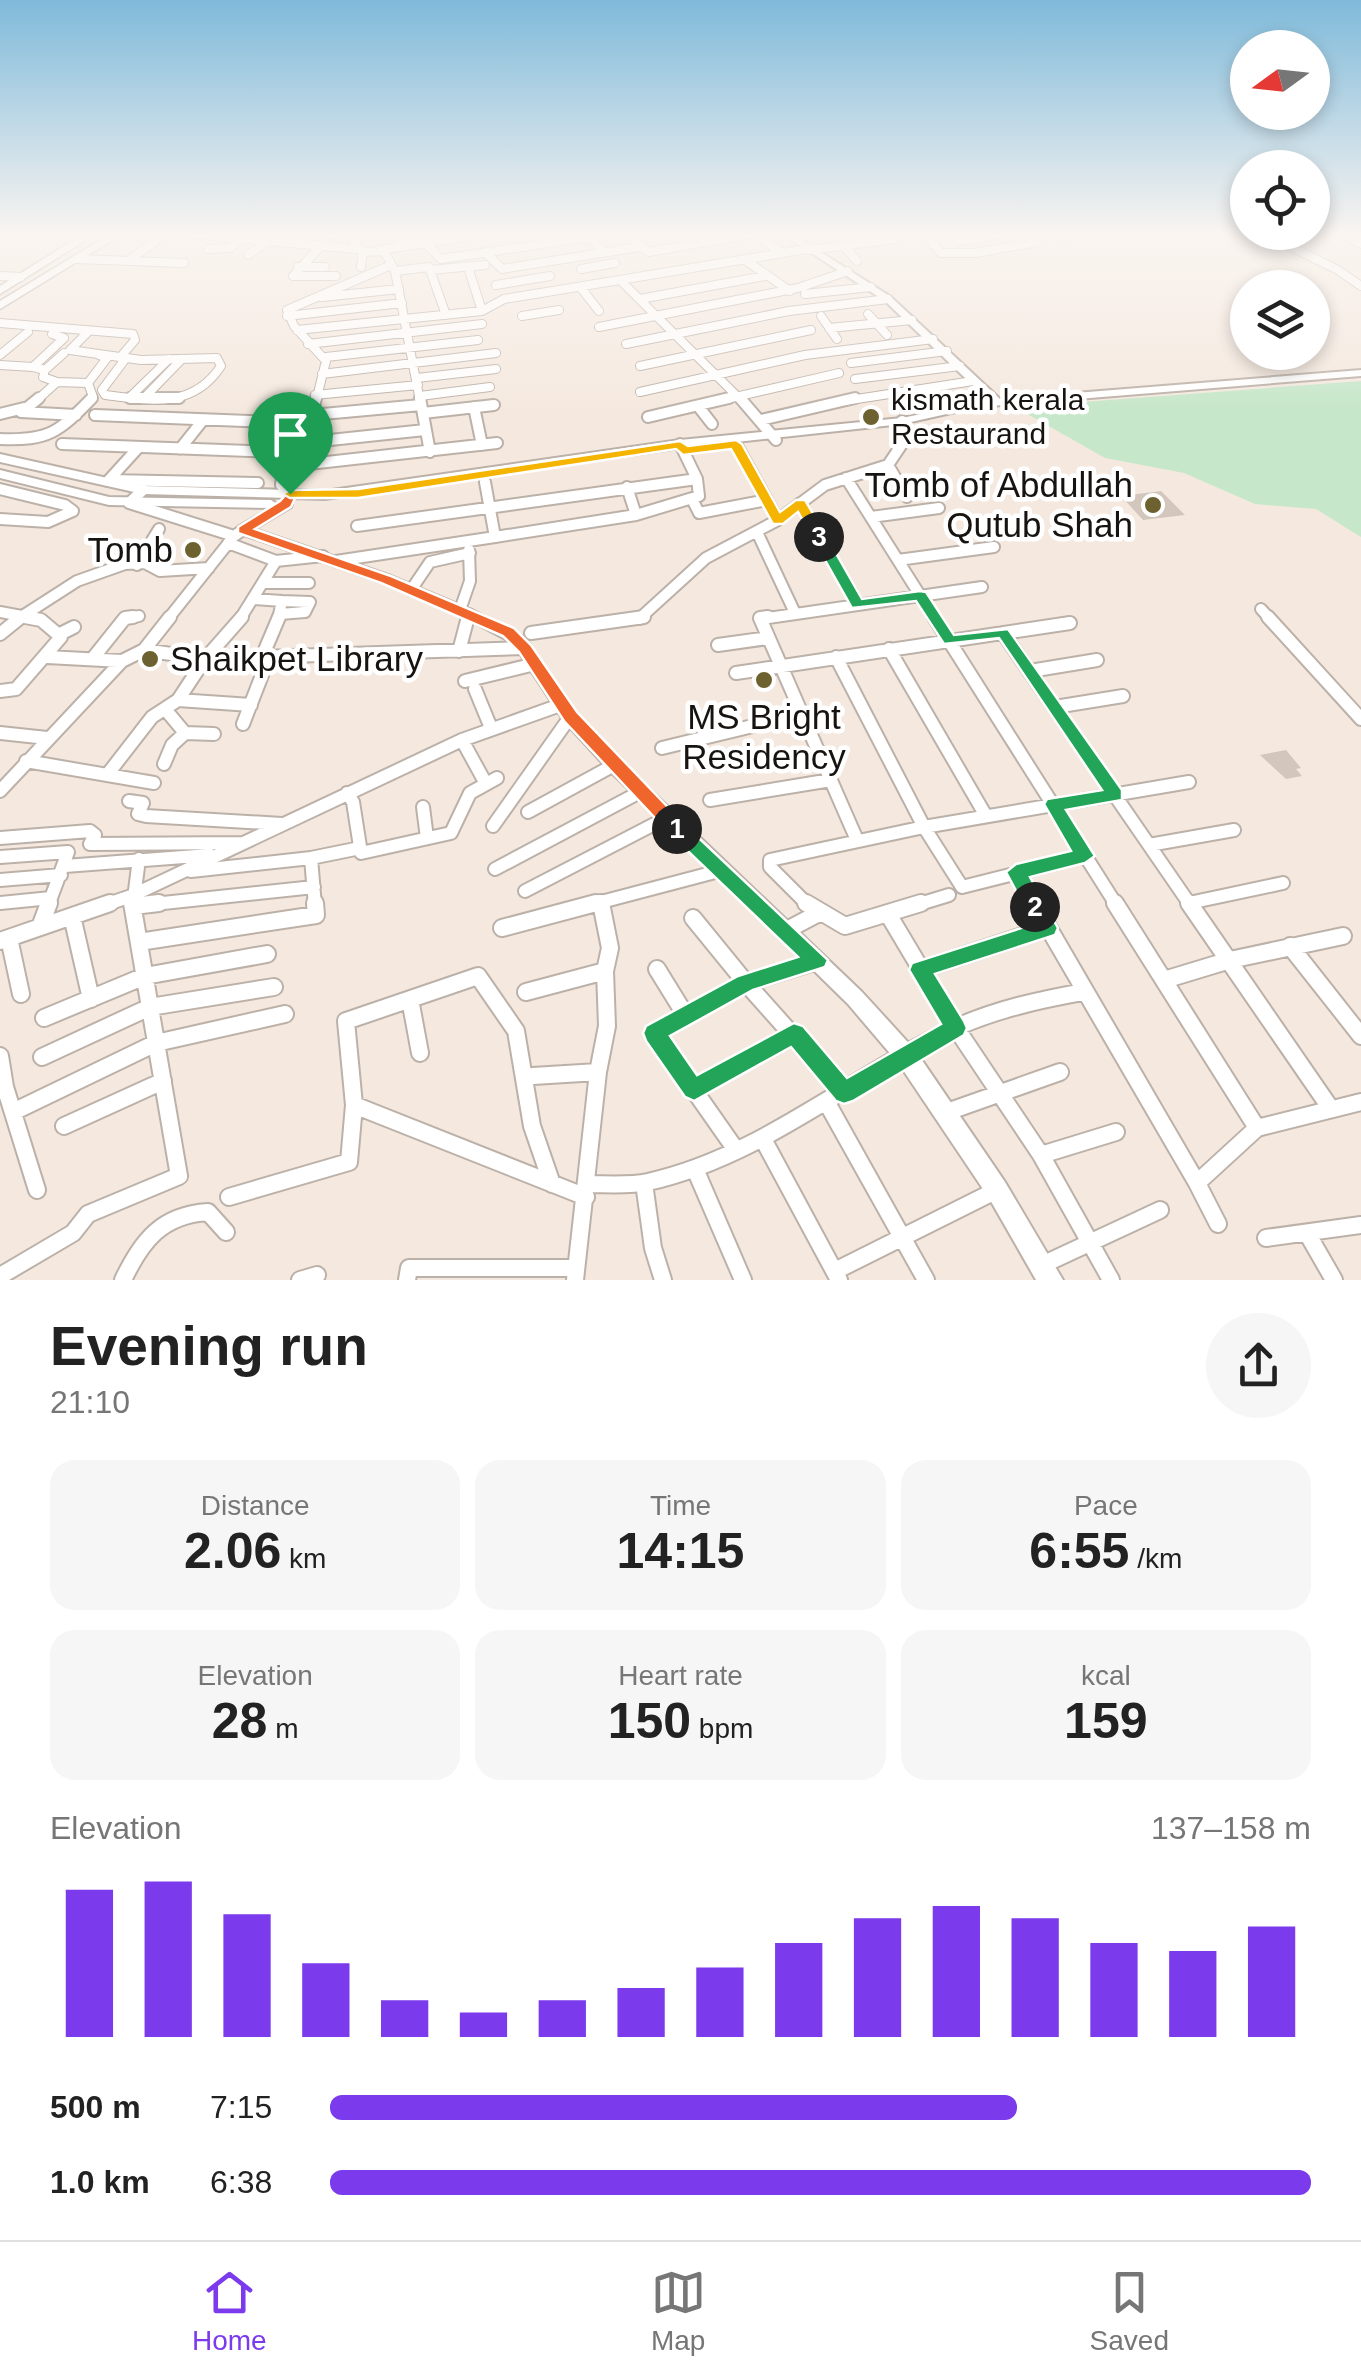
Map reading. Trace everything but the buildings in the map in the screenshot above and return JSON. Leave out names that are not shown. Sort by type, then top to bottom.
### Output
[{"type":"street","points":[[323,293],[291,306],[288,316],[308,344],[326,358],[478,340]]},
{"type":"street","points":[[308,298],[356,293]]},
{"type":"street","points":[[401,293],[430,452]]},
{"type":"street","points":[[438,293],[446,315]]},
{"type":"street","points":[[476,293],[482,311]]},
{"type":"street","points":[[297,330],[482,311],[504,299],[549,293]]},
{"type":"street","points":[[586,293],[600,310]]},
{"type":"street","points":[[633,293],[774,437]]},
{"type":"street","points":[[640,299],[674,293]]},
{"type":"street","points":[[599,327],[784,293]]},
{"type":"street","points":[[880,293],[947,351],[994,402]]},
{"type":"street","points":[[531,295],[542,312]]},
{"type":"street","points":[[626,344],[789,311],[888,298]]},
{"type":"street","points":[[288,316],[402,303]]},
{"type":"street","points":[[522,316],[558,310]]},
{"type":"street","points":[[868,314],[887,335]]},
{"type":"street","points":[[822,316],[837,340]]},
{"type":"street","points":[[829,328],[848,322],[912,320]]},
{"type":"street","points":[[848,322],[859,337]]},
{"type":"street","points":[[308,344],[482,324]]},
{"type":"street","points":[[0,326],[64,336],[32,367]]},
{"type":"street","points":[[0,326],[133,334],[135,340],[125,356],[102,390],[106,395],[192,398],[206,388],[221,366],[217,358],[168,360],[125,356],[70,350],[88,333]]},
{"type":"street","points":[[640,366],[811,330]]},
{"type":"street","points":[[0,355],[28,332]]},
{"type":"street","points":[[640,392],[804,355],[933,340]]},
{"type":"street","points":[[851,363],[947,351]]},
{"type":"street","points":[[50,352],[106,356],[88,383]]},
{"type":"street","points":[[64,352],[43,377],[57,382],[88,383]]},
{"type":"street","points":[[322,374],[496,353]]},
{"type":"street","points":[[143,399],[182,358]]},
{"type":"street","points":[[288,499],[282,486],[285,451],[312,416],[326,358]]},
{"type":"street","points":[[130,398],[168,360]]},
{"type":"street","points":[[0,365],[45,370]]},
{"type":"street","points":[[855,379],[960,366]]},
{"type":"street","points":[[420,395],[496,369]]},
{"type":"street","points":[[648,416],[839,373]]},
{"type":"street","points":[[0,489],[130,502],[358,494],[682,448],[904,424],[994,402],[1361,373]]},
{"type":"street","points":[[761,420],[861,397],[973,381]]},
{"type":"street","points":[[6,412],[36,402],[57,382]]},
{"type":"street","points":[[0,439],[50,439],[94,397],[88,383]]},
{"type":"street","points":[[312,416],[420,395],[490,387]]},
{"type":"street","points":[[316,395],[420,395],[474,408],[494,405]]},
{"type":"street","points":[[698,406],[712,424]]},
{"type":"street","points":[[474,408],[482,445]]},
{"type":"street","points":[[6,412],[76,415]]},
{"type":"street","points":[[95,415],[297,423]]},
{"type":"street","points":[[180,449],[203,420]]},
{"type":"street","points":[[144,650],[205,659],[458,651],[642,619],[706,558],[778,520],[824,485],[888,465],[908,435],[904,424]]},
{"type":"street","points":[[292,444],[425,430]]},
{"type":"street","points":[[0,458],[110,479],[143,490],[360,501],[682,448],[774,437]]},
{"type":"street","points":[[62,444],[278,452]]},
{"type":"street","points":[[282,467],[497,444]]},
{"type":"street","points":[[736,444],[778,520]]},
{"type":"street","points":[[110,479],[138,448]]},
{"type":"street","points":[[411,590],[430,562],[496,537],[636,515],[693,501],[700,496],[697,479],[682,448]]},
{"type":"street","points":[[888,465],[908,497]]},
{"type":"street","points":[[0,474],[73,511],[42,522],[0,519]]},
{"type":"street","points":[[846,478],[1257,1128]]},
{"type":"street","points":[[110,479],[258,483]]},
{"type":"street","points":[[357,526],[697,479]]},
{"type":"street","points":[[485,482],[496,537]]},
{"type":"street","points":[[628,488],[636,515]]},
{"type":"street","points":[[130,502],[143,490]]},
{"type":"street","points":[[0,792],[122,662],[144,650],[235,536],[288,499]]},
{"type":"street","points":[[693,501],[699,513],[766,500]]},
{"type":"street","points":[[130,502],[235,536],[329,558],[528,641],[535,664],[567,710],[614,765],[720,871],[817,960],[907,1057],[947,1112],[1046,1272],[1089,1245],[1160,1210]]},
{"type":"street","points":[[800,503],[858,604]]},
{"type":"street","points":[[871,517],[938,508]]},
{"type":"street","points":[[137,564],[159,529]]},
{"type":"street","points":[[757,532],[795,613]]},
{"type":"street","points":[[235,536],[276,561],[469,547]]},
{"type":"street","points":[[898,560],[994,546]]},
{"type":"street","points":[[458,651],[468,596],[469,547]]},
{"type":"street","points":[[106,775],[152,717],[178,700],[205,659],[234,630],[276,561]]},
{"type":"street","points":[[0,634],[22,614],[110,565],[154,565],[160,571],[209,568]]},
{"type":"street","points":[[263,583],[309,583]]},
{"type":"street","points":[[243,724],[266,657],[282,583]]},
{"type":"street","points":[[857,840],[760,618],[982,587]]},
{"type":"street","points":[[253,599],[278,605]]},
{"type":"street","points":[[1260,608],[1361,719]]},
{"type":"street","points":[[0,612],[41,620],[60,634]]},
{"type":"street","points":[[93,658],[125,618],[139,616]]},
{"type":"street","points":[[736,673],[1070,623]]},
{"type":"street","points":[[60,634],[74,627]]},
{"type":"street","points":[[1003,632],[1331,1109]]},
{"type":"street","points":[[0,690],[16,689],[59,643],[60,634]]},
{"type":"street","points":[[718,645],[768,638]]},
{"type":"street","points":[[888,649],[986,816]]},
{"type":"street","points":[[47,656],[122,662]]},
{"type":"street","points":[[836,657],[924,827],[962,888],[1085,856]]},
{"type":"street","points":[[1030,671],[1097,660]]},
{"type":"street","points":[[491,728],[470,685],[535,664]]},
{"type":"street","points":[[1055,707],[1123,696]]},
{"type":"street","points":[[178,700],[251,705]]},
{"type":"street","points":[[165,709],[184,732],[214,734]]},
{"type":"street","points":[[132,900],[182,872],[462,740],[491,728],[567,710]]},
{"type":"street","points":[[493,826],[567,710]]},
{"type":"street","points":[[662,748],[802,714]]},
{"type":"street","points":[[164,764],[172,745],[184,732]]},
{"type":"street","points":[[0,733],[47,738]]},
{"type":"street","points":[[347,794],[353,802],[361,853],[451,833],[470,793],[491,780],[462,740]]},
{"type":"street","points":[[26,761],[154,783]]},
{"type":"street","points":[[528,812],[614,765]]},
{"type":"street","points":[[710,800],[831,780]]},
{"type":"street","points":[[949,895],[845,926],[818,913],[792,892],[770,868],[770,860],[924,827],[1189,782]]},
{"type":"street","points":[[495,869],[640,792]]},
{"type":"street","points":[[129,801],[144,803],[138,814],[146,816],[282,824]]},
{"type":"street","points":[[423,807],[427,838]]},
{"type":"street","points":[[525,892],[666,818]]},
{"type":"street","points":[[1149,845],[1234,830]]},
{"type":"street","points":[[0,838],[90,831],[95,835],[90,844],[248,843]]},
{"type":"street","points":[[182,872],[311,858],[360,848]]},
{"type":"street","points":[[0,857],[68,852],[40,926]]},
{"type":"street","points":[[0,880],[140,859],[221,854]]},
{"type":"street","points":[[139,942],[316,915],[311,858]]},
{"type":"street","points":[[0,1276],[73,1233],[88,1214],[180,1176],[132,900],[140,859]]},
{"type":"street","points":[[502,928],[720,871]]},
{"type":"street","points":[[1016,872],[1218,1224]]},
{"type":"street","points":[[1189,903],[1284,883]]},
{"type":"street","points":[[21,994],[4,939],[132,900],[314,887]]},
{"type":"street","points":[[0,904],[52,898]]},
{"type":"street","points":[[406,1280],[408,1268],[575,1274],[598,1072],[607,1026],[605,971],[610,948],[601,902]]},
{"type":"street","points":[[785,931],[818,913]]},
{"type":"street","points":[[888,914],[956,1028],[1041,1155],[1111,1280]]},
{"type":"street","points":[[72,916],[91,999]]},
{"type":"street","points":[[693,918],[844,1093]]},
{"type":"street","points":[[920,970],[1047,928]]},
{"type":"street","points":[[1164,980],[1230,960],[1343,936]]},
{"type":"street","points":[[1290,946],[1361,1036]]},
{"type":"street","points":[[44,1018],[145,976],[268,954]]},
{"type":"street","points":[[736,1150],[654,1033],[746,982],[817,960]]},
{"type":"street","points":[[656,969],[686,1016]]},
{"type":"street","points":[[526,992],[605,971]]},
{"type":"street","points":[[230,1197],[350,1162],[354,1105],[346,1021],[478,976],[516,1031],[532,1126],[552,1184]]},
{"type":"street","points":[[42,1057],[150,1007],[274,987]]},
{"type":"street","points":[[354,1105],[552,1184],[586,1191],[644,1183],[695,1170],[763,1139],[956,1028],[1022,1004],[1082,992]]},
{"type":"street","points":[[410,999],[420,1053]]},
{"type":"street","points":[[13,1112],[156,1043],[285,1014]]},
{"type":"street","points":[[694,1089],[794,1034]]},
{"type":"street","points":[[0,1056],[2,1088],[37,1190]]},
{"type":"street","points":[[532,1076],[598,1072]]},
{"type":"street","points":[[947,1112],[1060,1072]]},
{"type":"street","points":[[64,1126],[163,1081]]},
{"type":"street","points":[[1197,1183],[1257,1128],[1361,1102]]},
{"type":"street","points":[[827,1103],[926,1280]]},
{"type":"street","points":[[1041,1155],[1116,1132]]},
{"type":"street","points":[[763,1139],[837,1276],[997,1190]]},
{"type":"street","points":[[695,1170],[742,1280]]},
{"type":"street","points":[[644,1183],[653,1248],[663,1280]]},
{"type":"street","points":[[123,1280],[146,1235],[164,1220],[208,1212],[226,1232]]},
{"type":"street","points":[[1266,1238],[1361,1224]]},
{"type":"street","points":[[1307,1233],[1334,1280]]},
{"type":"green space","points":[[1361,381],[1361,537],[1316,509],[1255,504],[1184,473],[1105,458],[1015,407]]},
{"type":"place","name":"kismath kerala Restaurand","points":[[871,417]]},
{"type":"place","name":"Tomb of Abdullah Qutub Shah","points":[[1153,505]]},
{"type":"place","name":"Tomb","points":[[193,550]]},
{"type":"place","name":"Shaikpet Library","points":[[150,659]]},
{"type":"place","name":"MS Bright Residency","points":[[764,680]]},
{"type":"route","points":[[680,444],[683,451],[736,444],[778,520],[800,503],[858,604],[920,595],[949,640],[1003,632],[1116,795],[1053,804],[1085,856],[1016,872],[1047,928],[920,970],[956,1028],[844,1093],[794,1034],[694,1089],[654,1033],[746,982],[817,960],[720,871],[614,765],[570,717],[525,648],[508,632],[336,560],[244,530],[286,504],[290,494],[358,494],[680,444]]}]
